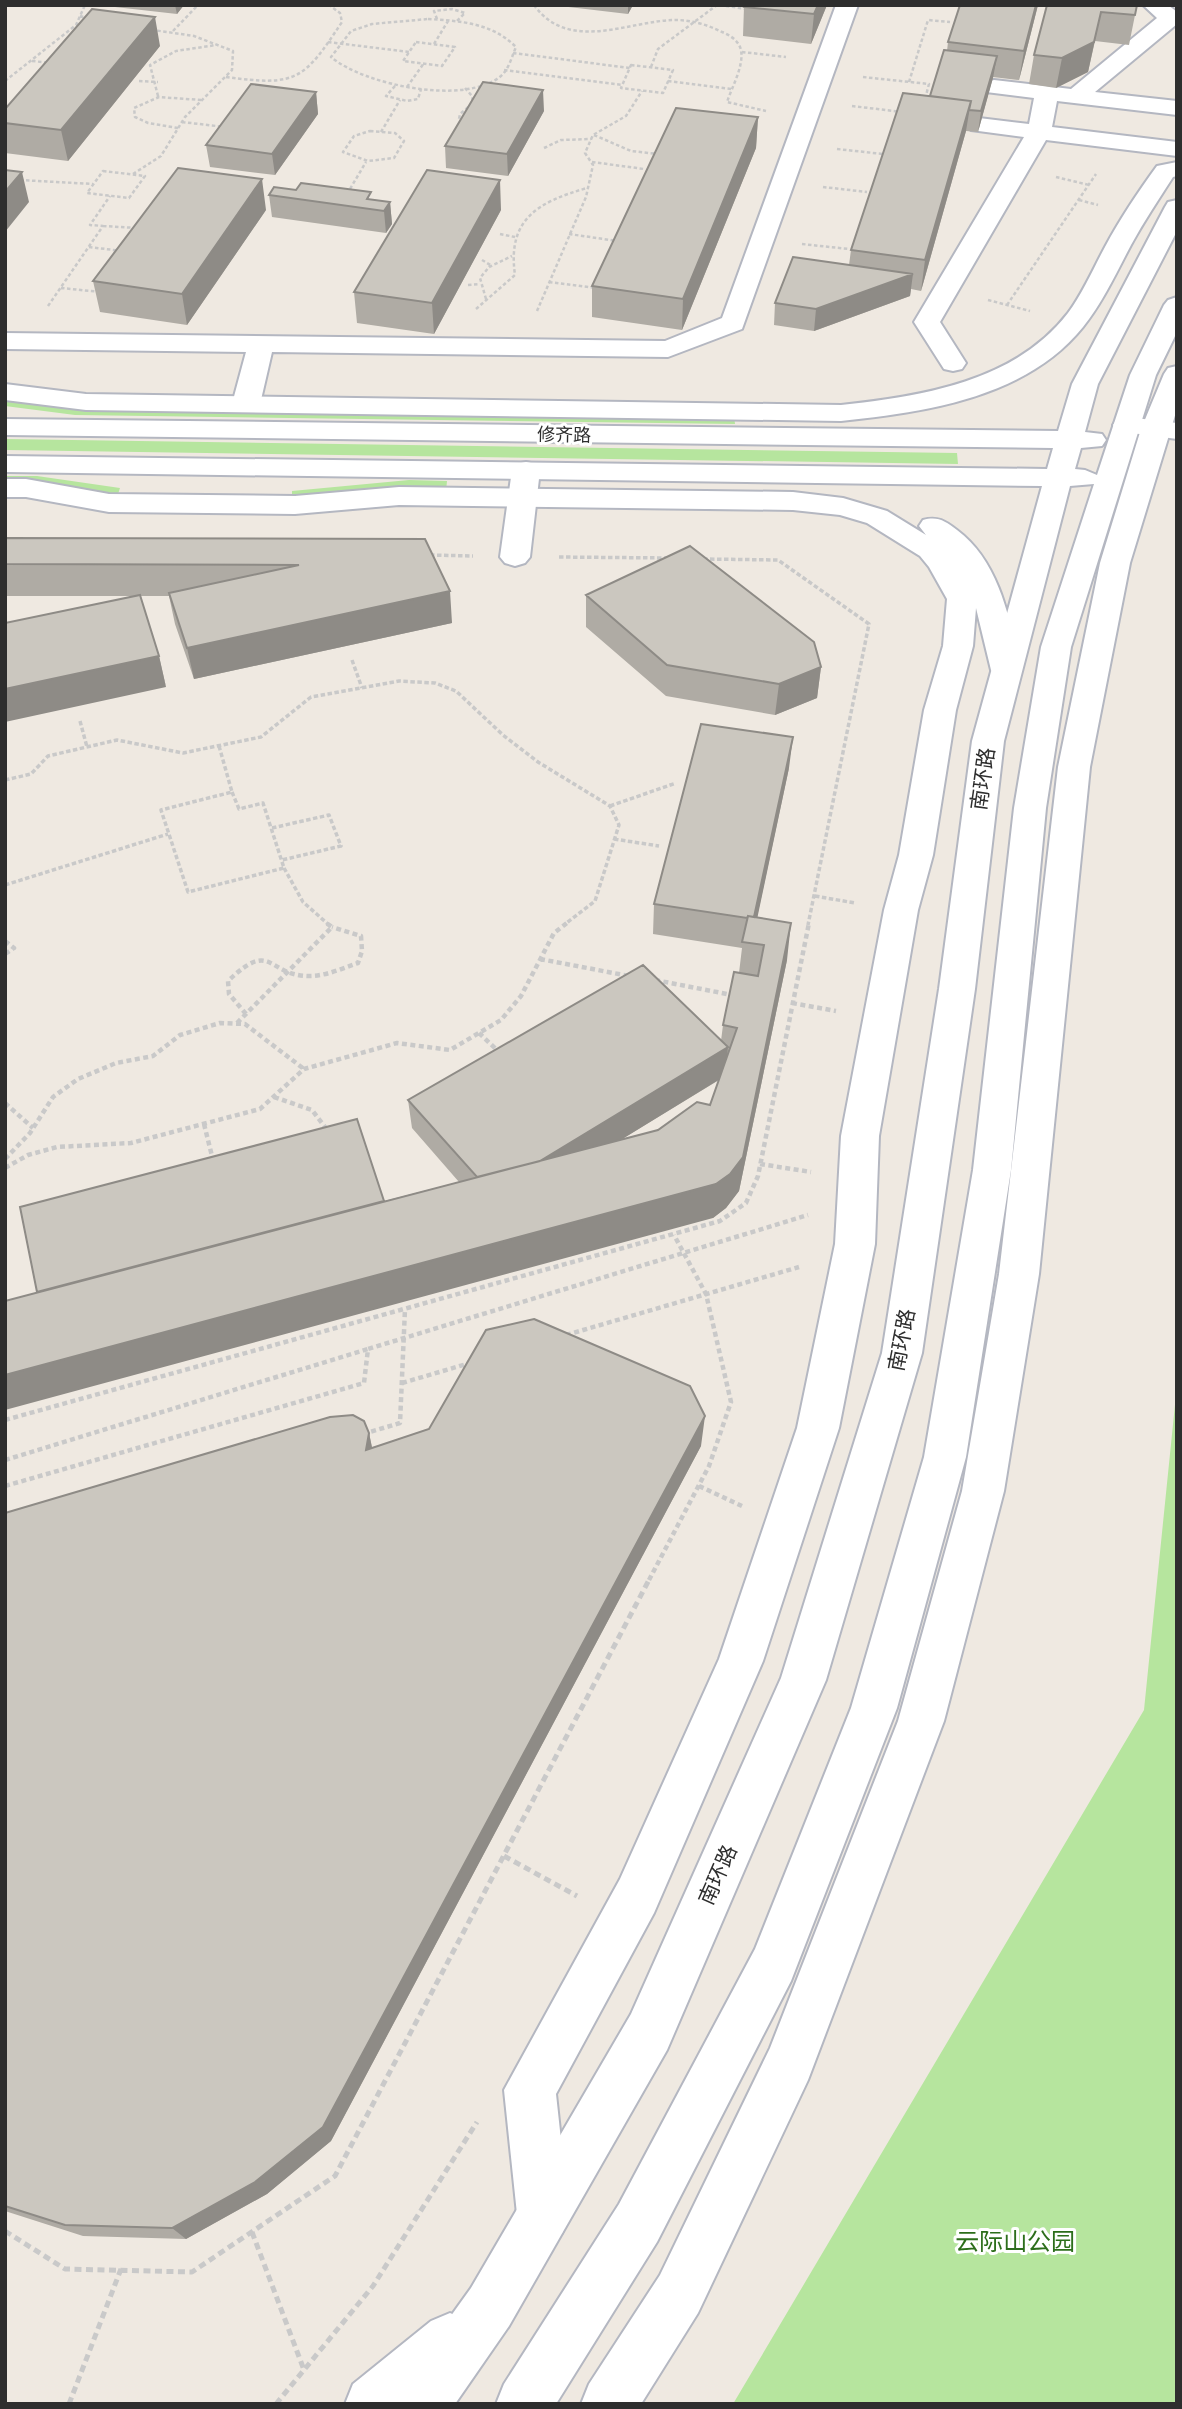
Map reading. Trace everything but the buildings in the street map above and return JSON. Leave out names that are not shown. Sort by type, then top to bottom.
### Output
[{"type":"street","points":[[15,341],[668,349],[733,323],[848,5]]},
{"type":"street","points":[[1076,96],[1171,18],[1154,5]]},
{"type":"street","points":[[994,88],[1177,108]]},
{"type":"street","points":[[953,363],[927,323],[1039,132],[1046,93]]},
{"type":"street","points":[[1128,143],[1143,104]]},
{"type":"street","points":[[979,125],[1177,149]]},
{"type":"street","points":[[5,392],[86,402],[841,413],[945,398],[1005,374],[1066,331],[1085,305],[1126,232],[1165,172],[1177,169]]},
{"type":"street","points":[[803,438],[956,412],[1019,387],[1053,366],[1086,335],[1173,181],[1177,180]]},
{"type":"street","name":"南环路","points":[[422,2404],[490,2307],[649,2032],[803,1680],[898,1366],[957,989],[988,741],[1006,670],[1086,384],[1177,207]]},
{"type":"street","points":[[609,2404],[679,2294],[790,2062],[921,1721],[982,1491],[1009,1339],[1019,1274],[1074,767],[1145,431],[1143,376],[1177,305]]},
{"type":"street","points":[[246,404],[261,344]]},
{"type":"street","points":[[524,2404],[638,2223],[774,1964],[873,1708],[945,1457],[992,1170],[1030,808],[1053,661],[1110,478],[1145,431],[1177,374]]},
{"type":"street","name":"修齐路","points":[[5,427],[1070,440],[1145,431]]},
{"type":"street","name":"修齐路","points":[[5,464],[524,484],[719,473],[1110,478]]},
{"type":"street","points":[[719,473],[870,496],[907,509],[952,538],[979,572],[1006,670]]},
{"type":"street","points":[[5,488],[26,488],[109,503],[295,505],[524,484],[793,501],[843,507],[877,517],[930,550],[942,562],[962,599],[958,646],[940,710],[916,855],[901,910],[862,1123],[855,1244],[818,1428],[741,1661],[637,1896],[530,2090],[543,2214]]},
{"type":"street","points":[[515,556],[524,484]]},
{"type":"street","points":[[373,2404],[490,2307]]},
{"type":"path","points":[[5,81],[76,25],[85,5]]},
{"type":"path","points":[[172,32],[198,5]]},
{"type":"path","points":[[225,77],[255,81],[277,80],[299,74],[312,66],[342,22],[340,13],[329,5]]},
{"type":"path","points":[[452,9],[457,5]]},
{"type":"path","points":[[534,5],[539,16],[551,22],[581,29],[619,30],[674,20],[696,22],[715,28],[737,41],[742,52],[727,102],[759,111],[811,107],[906,113]]},
{"type":"path","points":[[651,67],[659,49],[718,5],[746,9]]},
{"type":"path","points":[[437,19],[435,11],[452,9],[465,13],[457,21]]},
{"type":"path","points":[[80,16],[99,22]]},
{"type":"path","points":[[434,44],[448,20]]},
{"type":"path","points":[[448,20],[489,29],[509,38],[516,47],[502,76],[465,88],[406,88],[357,75],[331,57],[351,31],[372,24],[448,20]]},
{"type":"path","points":[[909,82],[928,20],[950,22]]},
{"type":"path","points":[[133,174],[161,156],[182,122],[232,70],[233,51],[220,44],[172,32],[146,29]]},
{"type":"path","points":[[328,42],[409,52]]},
{"type":"path","points":[[416,42],[434,44],[454,47],[442,66],[403,61],[416,42]]},
{"type":"path","points":[[158,96],[158,82],[150,71],[150,65],[160,58],[197,46],[220,44]]},
{"type":"path","points":[[513,53],[630,68]]},
{"type":"path","points":[[31,61],[54,63]]},
{"type":"path","points":[[406,88],[424,64]]},
{"type":"path","points":[[631,65],[673,70],[663,93],[621,88],[622,85],[631,65]]},
{"type":"path","points":[[504,71],[622,85]]},
{"type":"path","points":[[824,72],[929,84],[922,106]]},
{"type":"path","points":[[139,80],[158,82]]},
{"type":"path","points":[[668,81],[731,89]]},
{"type":"path","points":[[395,86],[386,96],[400,100],[418,99],[421,89]]},
{"type":"path","points":[[465,88],[472,96],[473,103],[460,114],[459,119],[466,124]]},
{"type":"path","points":[[521,347],[587,188],[593,166],[585,153],[592,137],[626,116],[642,91]]},
{"type":"path","points":[[178,128],[148,123],[135,117],[134,108],[158,96],[202,100]]},
{"type":"path","points":[[381,132],[400,100]]},
{"type":"path","points":[[182,122],[225,127]]},
{"type":"path","points":[[370,131],[381,132],[395,134],[404,141],[394,158],[377,163],[366,162],[355,160],[344,152],[354,136],[370,131]]},
{"type":"path","points":[[544,148],[561,140],[592,137],[631,150],[661,154]]},
{"type":"path","points":[[1007,304],[1128,143]]},
{"type":"path","points":[[345,198],[366,162]]},
{"type":"path","points":[[591,162],[644,169]]},
{"type":"path","points":[[103,171],[133,174],[145,176],[129,198],[87,192],[103,171]]},
{"type":"path","points":[[15,187],[21,178],[93,184]]},
{"type":"path","points":[[468,346],[467,327],[474,312],[515,275],[512,256],[515,237],[528,215],[559,195],[587,188]]},
{"type":"path","points":[[110,195],[90,225],[139,228]]},
{"type":"path","points":[[15,341],[60,288],[103,226]]},
{"type":"path","points":[[500,234],[515,237]]},
{"type":"path","points":[[569,234],[618,241]]},
{"type":"path","points":[[89,247],[125,251]]},
{"type":"path","points":[[486,299],[480,278],[492,266],[512,256]]},
{"type":"path","points":[[482,260],[492,266]]},
{"type":"path","points":[[549,282],[596,288]]},
{"type":"path","points":[[468,285],[480,284]]},
{"type":"path","points":[[60,288],[107,292]]},
{"type":"path","points":[[946,289],[1032,311]]},
{"type":"path","points":[[419,555],[681,559]]},
{"type":"path","points":[[5,1420],[720,1221],[746,1203],[760,1164],[869,624],[778,560],[695,559]]},
{"type":"path","points":[[352,660],[362,688]]},
{"type":"path","points":[[5,780],[31,774],[48,757],[117,740],[183,753],[261,737],[311,697],[399,681],[435,683],[456,691],[503,735],[538,762],[610,806],[619,825],[595,901],[554,933],[521,996],[502,1020],[450,1050],[397,1043],[304,1069],[260,1109],[131,1143],[57,1147],[28,1154],[5,1168]]},
{"type":"path","points":[[80,720],[88,747]]},
{"type":"path","points":[[219,746],[239,809],[263,803],[284,867],[303,904],[315,918],[331,927],[361,936],[362,951],[358,963],[309,976],[261,958],[246,962],[228,981],[229,994],[246,1014]]},
{"type":"path","points":[[610,806],[676,783]]},
{"type":"path","points":[[232,792],[160,810],[188,892],[284,867]]},
{"type":"path","points":[[272,828],[330,815],[341,846],[282,860]]},
{"type":"path","points":[[5,885],[168,834]]},
{"type":"path","points":[[614,839],[659,846]]},
{"type":"path","points":[[814,896],[861,904]]},
{"type":"path","points":[[236,1024],[331,927]]},
{"type":"path","points":[[5,941],[14,948],[5,954]]},
{"type":"path","points":[[540,959],[631,976]]},
{"type":"path","points":[[644,978],[735,995]]},
{"type":"path","points":[[792,1003],[845,1013]]},
{"type":"path","points":[[5,1159],[33,1128],[53,1097],[78,1079],[116,1063],[153,1056],[180,1035],[220,1023],[245,1024],[304,1069]]},
{"type":"path","points":[[479,1033],[503,1056]]},
{"type":"path","points":[[273,1097],[309,1106],[319,1113],[328,1131],[338,1137]]},
{"type":"path","points":[[5,1103],[33,1128]]},
{"type":"path","points":[[204,1124],[214,1163]]},
{"type":"path","points":[[760,1164],[824,1174]]},
{"type":"path","points":[[5,1460],[810,1214]]},
{"type":"path","points":[[5,2231],[65,2269],[192,2272],[335,2176],[709,1466],[732,1402],[706,1294],[674,1234]]},
{"type":"path","points":[[555,1338],[806,1265]]},
{"type":"path","points":[[361,1434],[400,1423],[405,1309]]},
{"type":"path","points":[[5,1486],[363,1383],[368,1349]]},
{"type":"path","points":[[402,1383],[479,1360]]},
{"type":"path","points":[[698,1486],[754,1511]]},
{"type":"path","points":[[504,1856],[585,1900]]},
{"type":"path","points":[[276,2404],[373,2286],[483,2112]]},
{"type":"path","points":[[252,2232],[304,2370]]},
{"type":"path","points":[[69,2404],[121,2269]]},
{"type":"green space","points":[[5,397],[734,416],[735,424],[75,415],[5,406]]},
{"type":"green space","points":[[5,439],[957,453],[958,464],[5,450]]},
{"type":"green space","points":[[5,476],[37,476],[120,488],[117,497],[5,483]]},
{"type":"green space","points":[[409,480],[447,481],[446,491],[292,500],[292,491]]},
{"type":"green space","name":"云际山公园","points":[[1177,1385],[1177,2404],[733,2404],[1144,1710]]}]
